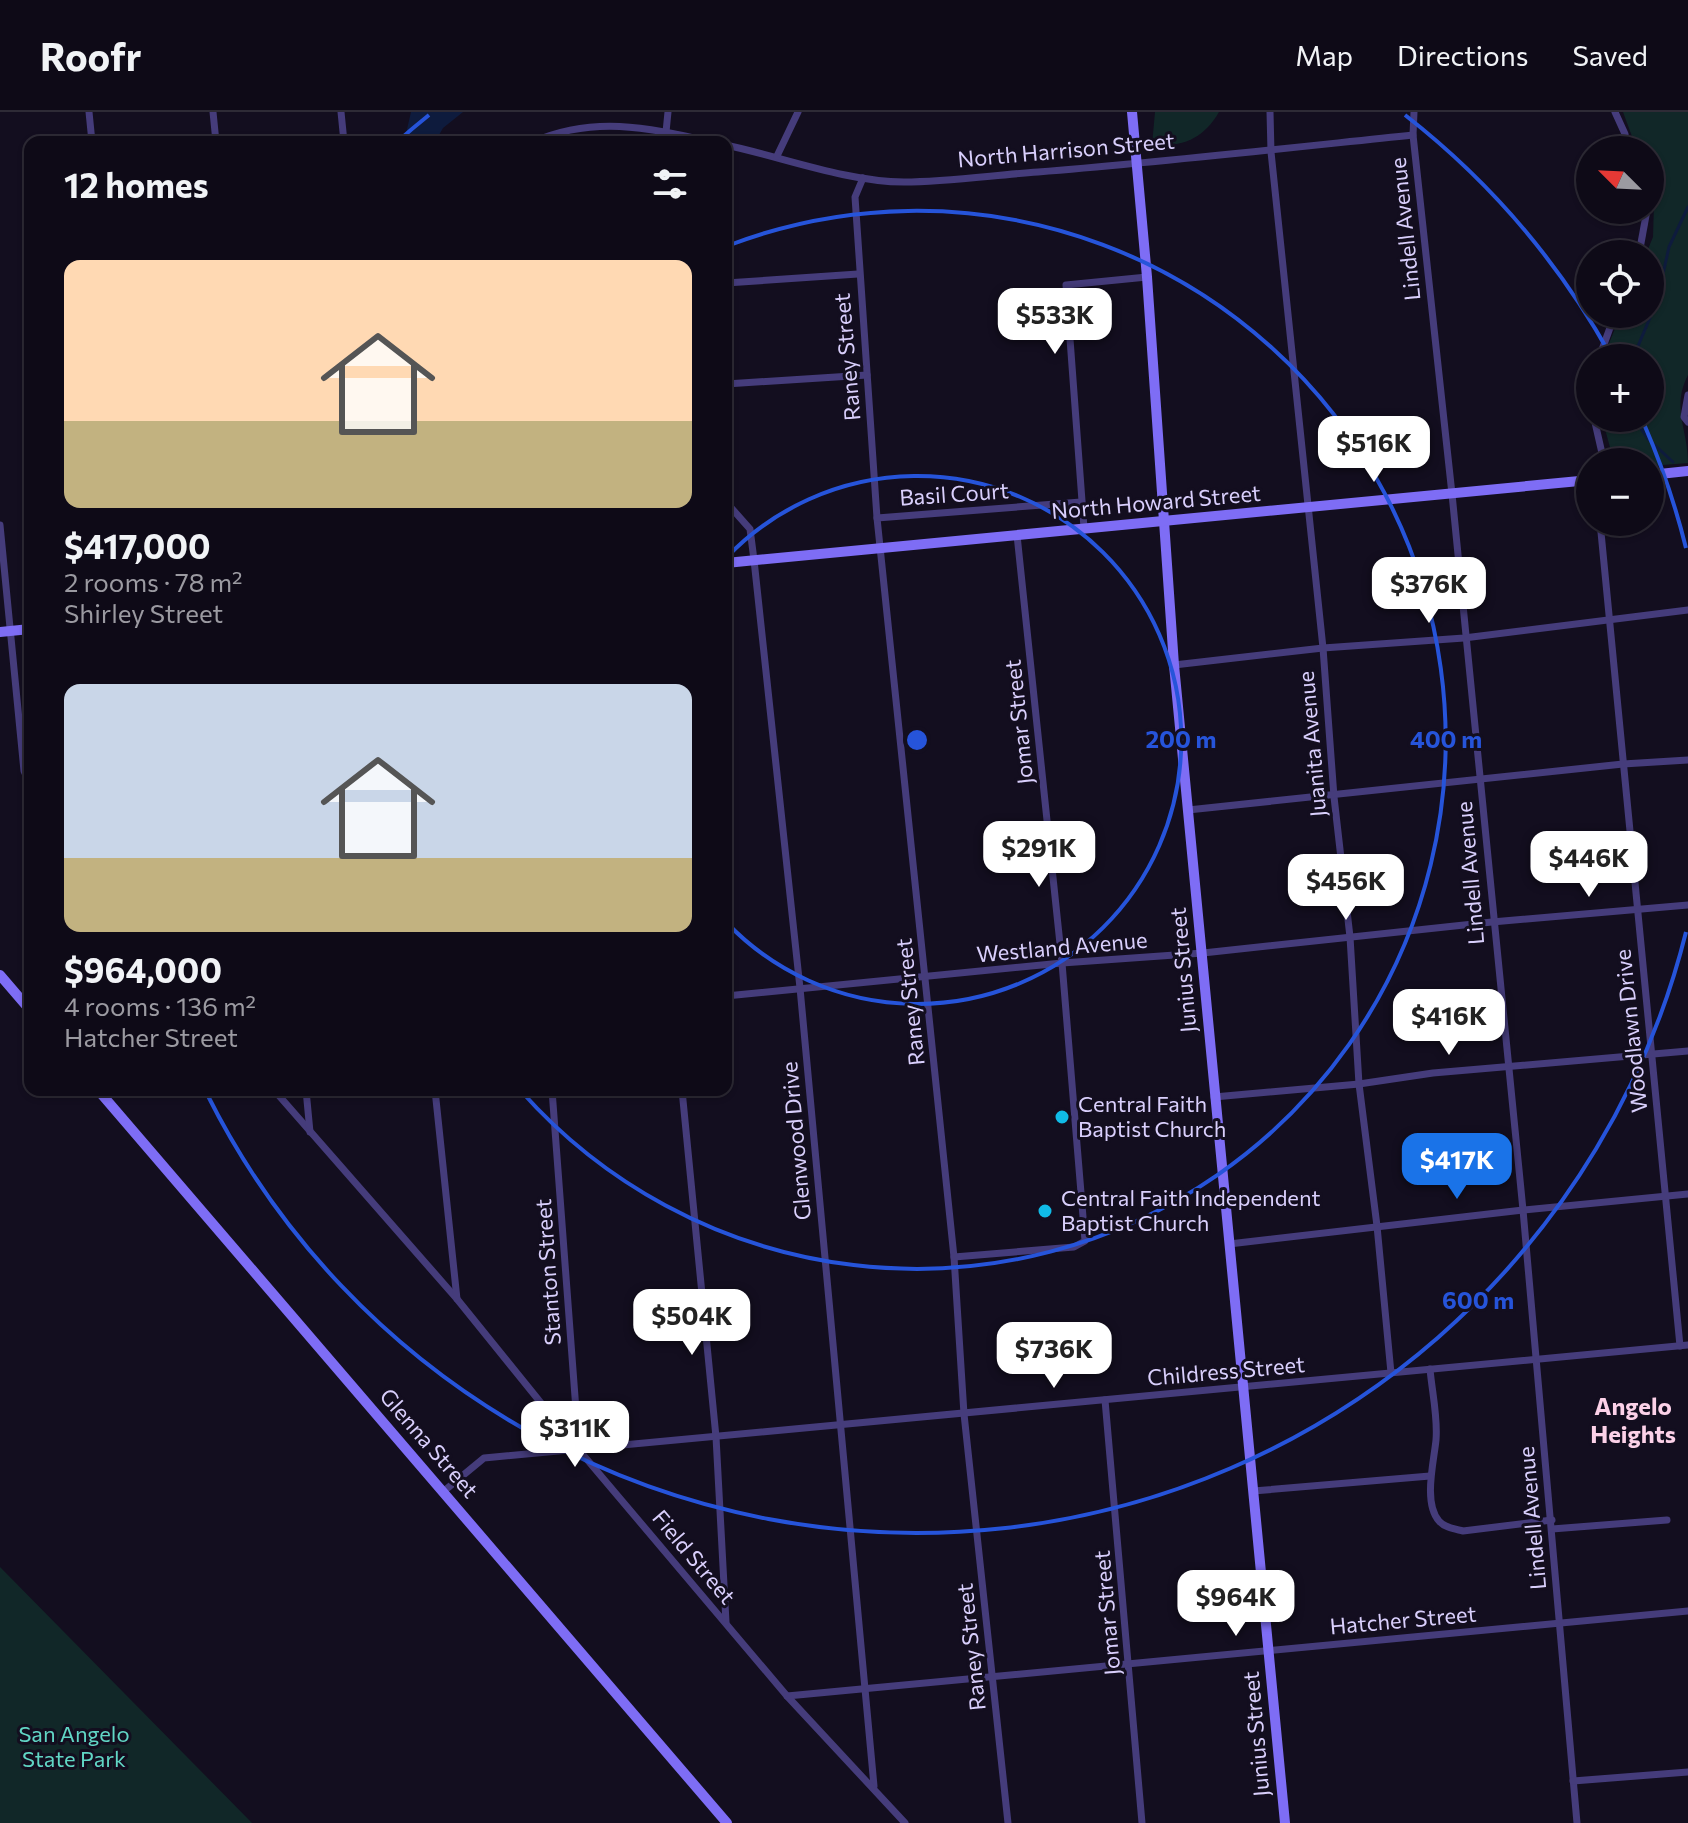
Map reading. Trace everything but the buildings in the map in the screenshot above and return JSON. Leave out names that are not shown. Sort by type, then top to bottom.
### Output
[{"type":"street","points":[[89,112],[91,136]]},
{"type":"street","points":[[213,112],[215,136]]},
{"type":"street","points":[[341,112],[343,136]]},
{"type":"street","points":[[666,132],[668,112]]},
{"type":"street","points":[[777,156],[798,112]]},
{"type":"street","name":"Junius Street","points":[[1132,112],[1147,277],[1174,665],[1285,1823]]},
{"type":"street","name":"Juanita Avenue","points":[[1270,112],[1271,152],[1350,937],[1359,1084],[1391,1373]]},
{"type":"street","name":"Lindell Avenue","points":[[1414,112],[1413,135],[1523,1210],[1577,1823]]},
{"type":"street","points":[[1615,112],[1625,136]]},
{"type":"street","points":[[547,136],[558,131],[600,125],[685,136]]},
{"type":"street","name":"North Harrison Street","points":[[732,146],[863,178],[904,182],[1136,164],[1200,155],[1271,152],[1413,135]]},
{"type":"street","name":"Raney Street","points":[[863,178],[855,197],[858,274],[877,518],[954,1257],[964,1414],[1008,1823]]},
{"type":"street","points":[[732,283],[858,274]]},
{"type":"street","points":[[1084,528],[1066,285],[1147,277]]},
{"type":"street","points":[[732,384],[867,375]]},
{"type":"street","points":[[1688,395],[1684,417],[1688,422]]},
{"type":"street","points":[[1664,474],[1688,471]]},
{"type":"street","name":"North Howard Street","points":[[732,562],[1576,481]]},
{"type":"street","name":"Basil Court","points":[[877,518],[1081,502]]},
{"type":"street","name":"Glenwood Drive","points":[[732,509],[750,529],[754,560],[800,988],[874,1786]]},
{"type":"street","points":[[0,525],[5,631],[24,771]]},
{"type":"street","name":"Jomar Street","points":[[954,1257],[1074,1247],[1085,1241],[1062,963],[1017,535]]},
{"type":"street","name":"Woodlawn Drive","points":[[1601,536],[1636,911],[1684,1345]]},
{"type":"street","points":[[1174,665],[1323,648],[1464,638],[1688,610]]},
{"type":"street","points":[[1188,810],[1261,801],[1334,797],[1623,764],[1688,760]]},
{"type":"street","name":"Westland Avenue","points":[[732,995],[1688,905]]},
{"type":"street","points":[[0,975],[24,1003]]},
{"type":"street","points":[[1214,1097],[1359,1084],[1433,1073],[1508,1069],[1688,1051]]},
{"type":"street","name":"Glenna Street","points":[[103,1096],[727,1823]]},
{"type":"street","name":"Field Street","points":[[279,1096],[457,1299],[579,1450],[787,1696],[874,1786],[905,1823]]},
{"type":"street","points":[[307,1096],[310,1133]]},
{"type":"street","points":[[436,1096],[457,1299]]},
{"type":"street","name":"Stanton Street","points":[[552,1096],[579,1450]]},
{"type":"street","points":[[683,1096],[716,1437],[726,1622]]},
{"type":"street","points":[[1229,1244],[1688,1194]]},
{"type":"street","name":"Childress Street","points":[[444,1491],[484,1458],[1684,1345]]},
{"type":"street","points":[[1430,1369],[1436,1437],[1430,1476],[1433,1509],[1439,1521],[1448,1527],[1463,1531],[1667,1520]]},
{"type":"street","name":"Jomar Street","points":[[1105,1400],[1142,1823]]},
{"type":"street","points":[[1253,1491],[1430,1476]]},
{"type":"street","name":"Hatcher Street","points":[[787,1696],[1688,1611]]},
{"type":"street","points":[[1573,1781],[1688,1772]]},
{"type":"green space","points":[[1155,112],[1219,112],[1206,129],[1183,143],[1152,145]]},
{"type":"green space","points":[[1623,112],[1688,112],[1688,375],[1683,387],[1681,408],[1688,463],[1664,465],[1664,448],[1610,448],[1606,432],[1664,432],[1664,344],[1609,344],[1615,328],[1664,328],[1664,240],[1652,240],[1653,224],[1664,224],[1664,136],[1632,136]]},
{"type":"green space","name":"San Angelo State Park","points":[[0,1567],[252,1823],[0,1823]]},
{"type":"water","points":[[411,112],[463,112],[443,128],[438,136],[405,136]]},
{"type":"waterway","points":[[1639,344],[1657,301],[1669,247],[1688,207]]},
{"type":"waterway","points":[[1643,432],[1673,462]]},
{"type":"place","name":"Central Faith Baptist Church","points":[[1062,1117]]},
{"type":"place","name":"Central Faith Independent Baptist Church","points":[[1045,1211]]},
{"type":"district","name":"Angelo Heights","points":[[1633,1421]]}]
